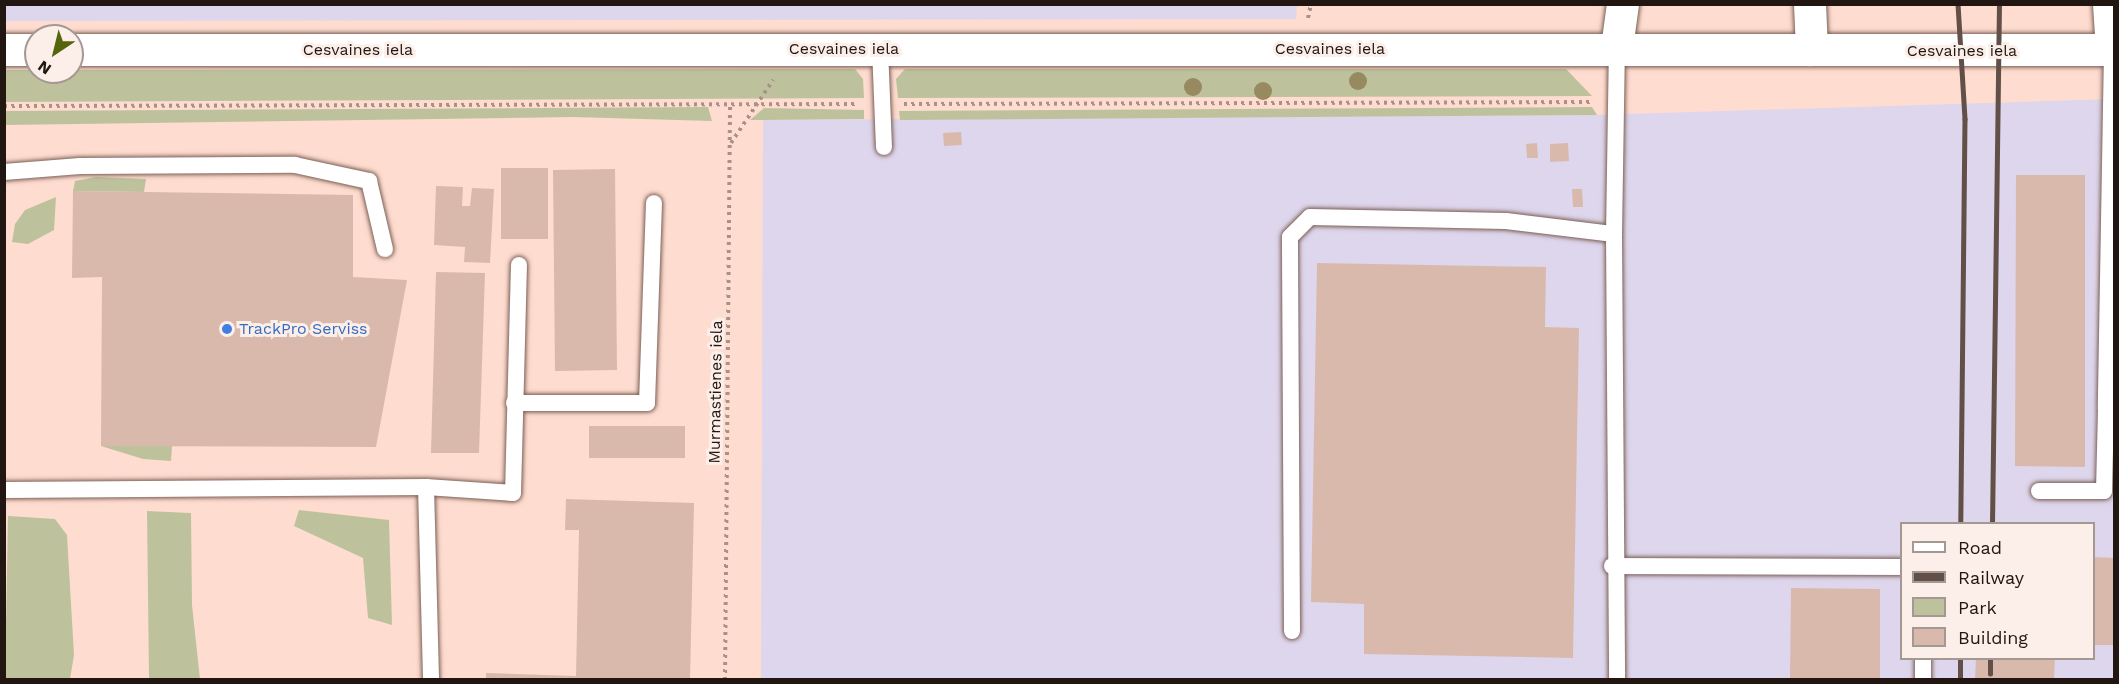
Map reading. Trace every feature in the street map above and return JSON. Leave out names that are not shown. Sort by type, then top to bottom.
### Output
[{"type":"street","points":[[1617,48],[1623,4]]},
{"type":"street","points":[[1810,4],[1812,50]]},
{"type":"street","points":[[2109,4],[2113,50]]},
{"type":"street","name":"Cesvaines iela","points":[[84,50],[1617,48],[2113,50]]},
{"type":"street","points":[[4,50],[24,50]]},
{"type":"lane","points":[[880,48],[884,147]]},
{"type":"lane","points":[[1617,48],[1613,102],[1612,566],[1617,680]]},
{"type":"lane","points":[[2039,490],[2104,491],[2110,409],[2113,50]]},
{"type":"lane","points":[[4,172],[80,165],[295,165],[369,181],[385,249]]},
{"type":"lane","points":[[514,403],[647,403],[654,203]]},
{"type":"lane","points":[[1292,631],[1290,237],[1310,217],[1506,222],[1614,234]]},
{"type":"lane","points":[[4,490],[426,487],[513,493],[519,265]]},
{"type":"lane","points":[[426,487],[431,680]]},
{"type":"lane","points":[[1612,566],[1900,567]]},
{"type":"lane","points":[[1923,660],[1923,680]]},
{"type":"path","points":[[1308,13],[1311,4]]},
{"type":"path","points":[[730,144],[794,49]]},
{"type":"path","points":[[898,104],[1613,102]]},
{"type":"path","name":"Murmastienes iela","points":[[725,680],[730,104]]},
{"type":"path","points":[[4,106],[865,104]]},
{"type":"shaded area","points":[[4,5],[1297,5],[1296,19],[5,21]]},
{"type":"shaded area","points":[[2114,99],[2114,679],[761,680],[763,120],[1597,115]]},
{"type":"green space","points":[[855,69],[863,79],[864,98],[4,102],[5,70],[24,70],[24,84],[84,84],[84,70]]},
{"type":"green space","points":[[905,69],[1566,69],[1592,96],[898,98],[896,79]]},
{"type":"green space","points":[[708,107],[712,121],[573,117],[4,125],[5,111]]},
{"type":"green space","points":[[1592,107],[1597,115],[900,120],[899,111]]},
{"type":"green space","points":[[764,108],[864,110],[864,119],[750,120]]},
{"type":"green space","points":[[96,177],[146,179],[144,192],[73,191],[75,181]]},
{"type":"green space","points":[[56,197],[54,230],[28,244],[12,242],[15,224],[25,210]]},
{"type":"green space","points":[[101,446],[172,446],[171,461],[143,459]]},
{"type":"green space","points":[[299,510],[389,520],[392,625],[368,618],[363,558],[294,526]]},
{"type":"green space","points":[[147,511],[191,513],[192,605],[200,679],[149,679]]},
{"type":"green space","points":[[8,516],[55,519],[67,535],[74,655],[70,679],[5,679]]},
{"type":"building","points":[[961,132],[962,145],[944,146],[943,133]]},
{"type":"building","points":[[1537,143],[1538,158],[1527,158],[1526,144]]},
{"type":"building","points":[[1568,143],[1569,161],[1550,162],[1550,144]]},
{"type":"building","points":[[501,168],[548,168],[548,239],[501,239]]},
{"type":"building","points":[[615,169],[617,370],[555,371],[553,170]]},
{"type":"building","points":[[2016,175],[2085,175],[2085,467],[2015,466]]},
{"type":"building","points":[[436,186],[463,187],[462,206],[470,206],[472,188],[494,189],[490,263],[464,262],[465,247],[434,245]]},
{"type":"building","points":[[1572,189],[1582,189],[1583,207],[1573,207]]},
{"type":"building","points":[[73,191],[353,195],[353,277],[407,280],[376,447],[101,446],[102,277],[72,278]]},
{"type":"building","points":[[1317,263],[1546,267],[1545,327],[1579,328],[1573,658],[1364,654],[1364,604],[1311,602]]},
{"type":"building","points":[[436,272],[485,273],[479,453],[431,453]]},
{"type":"building","points":[[589,426],[685,426],[685,458],[589,458]]},
{"type":"building","points":[[566,499],[694,503],[690,680],[486,680],[486,673],[576,676],[579,530],[565,530]]},
{"type":"building","points":[[2095,557],[2114,558],[2114,645],[2095,645]]},
{"type":"building","points":[[1791,588],[1880,589],[1880,680],[1790,680]]},
{"type":"building","points":[[1976,660],[2055,660],[2054,680],[1975,680]]},
{"type":"railway","points":[[1958,4],[1965,119],[1961,522]]},
{"type":"railway","points":[[1992,522],[1999,4]]},
{"type":"railway","points":[[1960,660],[1960,680]]},
{"type":"railway","points":[[1990,660],[1990,674]]},
{"type":"place","name":"TrackPro Serviss","points":[[227,329]]}]
